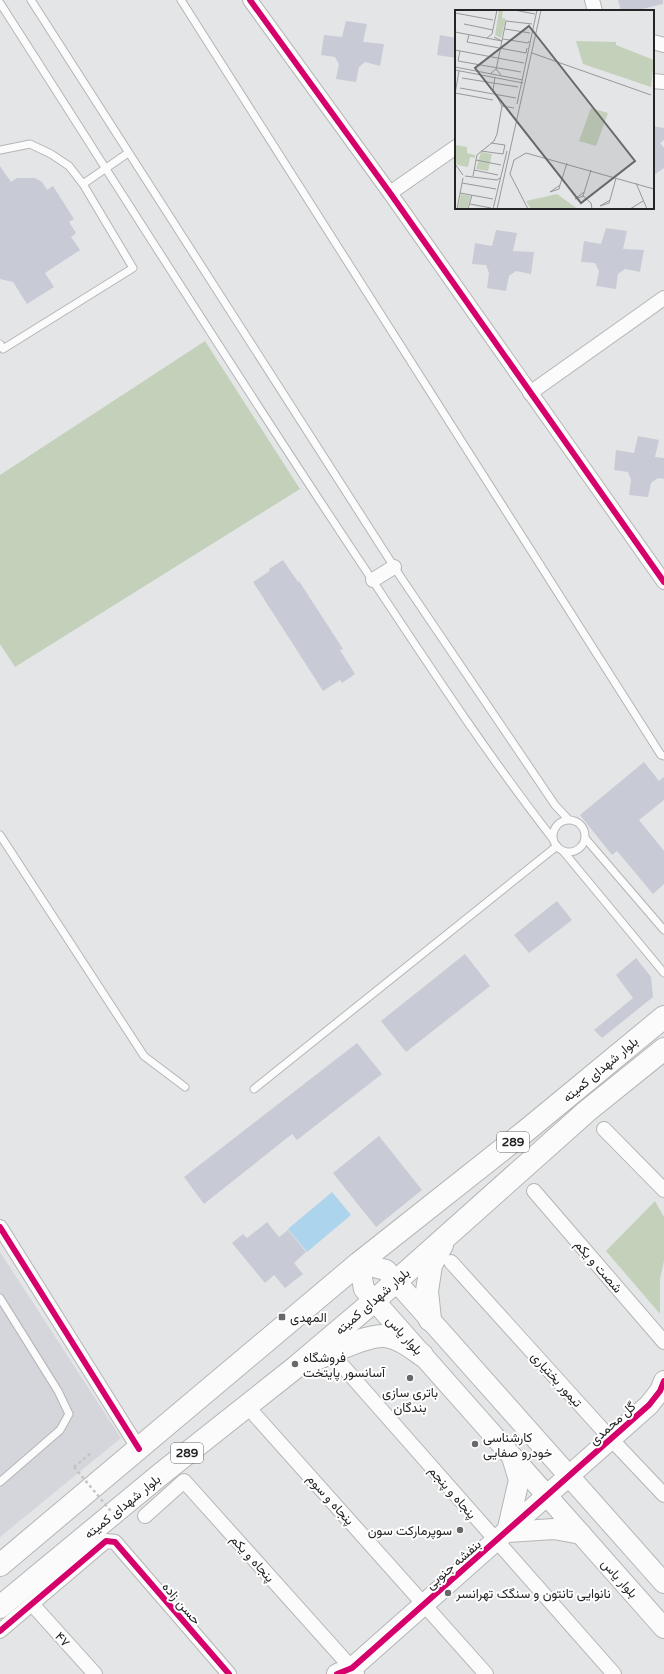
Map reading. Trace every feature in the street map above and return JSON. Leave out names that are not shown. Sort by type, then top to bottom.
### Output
[{"type":"main road","name":"بلوار شهدای کمیته","points":[[0,1565],[140,1449],[359,1263],[527,1130],[664,1017]]},
{"type":"main road","name":"بلوار شهدای کمیته","points":[[0,1607],[161,1474],[296,1367],[379,1306],[400,1287],[449,1235],[587,1111],[664,1049]]},
{"type":"main road","points":[[430,1320],[427,1291],[431,1265],[449,1235]]},
{"type":"main road","points":[[359,1263],[386,1270],[664,1583]]},
{"type":"main road","name":"بلوار یاس","points":[[359,1263],[364,1289],[664,1628]]},
{"type":"main road","points":[[296,1367],[356,1343],[375,1337],[384,1336],[396,1339],[422,1355]]},
{"type":"main road","name":"گل محمدی","points":[[569,1477],[649,1405],[660,1391],[664,1381]]},
{"type":"main road","points":[[511,1455],[519,1480],[502,1537],[554,1529],[581,1534]]},
{"type":"main road","name":"بنفشه جنوبی","points":[[349,1672],[569,1477]]},
{"type":"street","points":[[250,0],[390,194],[664,582]]},
{"type":"street","points":[[592,0],[595,10]]},
{"type":"street","points":[[654,81],[664,82]]},
{"type":"street","points":[[390,194],[455,148]]},
{"type":"street","points":[[530,393],[664,298]]},
{"type":"street","points":[[373,580],[394,567]]},
{"type":"street","points":[[604,1129],[664,1190]]},
{"type":"street","name":"شصت و یکم","points":[[534,1191],[664,1342]]},
{"type":"street","points":[[0,1227],[140,1449]]},
{"type":"street","name":"تیمور بختیاری","points":[[452,1262],[611,1439],[664,1495]]},
{"type":"street","name":"پنجاه و پنجم","points":[[340,1363],[502,1537],[614,1674]]},
{"type":"street","name":"پنجاه و سوم","points":[[255,1415],[486,1674]]},
{"type":"street","name":"پنجاه و یکم","points":[[145,1516],[184,1481],[349,1672]]},
{"type":"street","name":"حسن زاده","points":[[32,1604],[106,1541],[115,1542],[229,1674]]},
{"type":"street","points":[[0,1631],[32,1604]]},
{"type":"street","name":"۴۷","points":[[32,1604],[95,1674]]},
{"type":"lane","points":[[31,0],[394,567],[555,805],[568,819]]},
{"type":"lane","points":[[181,0],[661,755],[664,756]]},
{"type":"lane","points":[[0,3],[373,580],[449,694],[532,812],[664,973]]},
{"type":"lane","points":[[0,150],[30,144],[51,154],[69,166],[83,184],[133,268],[4,349],[0,344]]},
{"type":"lane","points":[[83,184],[128,153]]},
{"type":"lane","points":[[553,839],[553,833],[558,824],[568,819],[574,820],[582,827],[585,838],[664,930]]},
{"type":"lane","points":[[0,835],[144,1056],[185,1087]]},
{"type":"lane","points":[[560,848],[573,851],[577,850],[585,838]]},
{"type":"lane","points":[[254,1089],[560,848]]},
{"type":"lane","points":[[0,1298],[58,1390],[69,1414],[60,1430],[0,1482]]},
{"type":"path","points":[[92,1452],[74,1467],[120,1522]]},
{"type":"shaded area","points":[[0,1252],[121,1438],[0,1537]]},
{"type":"green space","points":[[205,341],[300,489],[15,667],[0,644],[0,475]]},
{"type":"green space","points":[[655,1201],[664,1217],[664,1261],[660,1279],[660,1314],[606,1251]]},
{"type":"water","points":[[332,1192],[351,1215],[307,1252],[288,1229]]},
{"type":"building","points":[[618,0],[663,0],[663,4],[638,10],[621,10]]},
{"type":"building","points":[[346,21],[367,24],[363,42],[384,44],[380,66],[365,62],[359,67],[356,82],[336,79],[339,64],[335,57],[321,55],[324,35],[342,37]]},
{"type":"building","points":[[440,35],[455,38],[455,58],[437,55]]},
{"type":"building","points":[[654,126],[664,128],[664,140],[660,143],[664,148],[664,168],[654,175]]},
{"type":"building","points":[[0,166],[11,182],[17,178],[35,178],[42,182],[47,190],[53,186],[74,219],[69,222],[76,233],[71,237],[80,250],[45,273],[54,287],[27,304],[13,282],[0,279]]},
{"type":"building","points":[[606,228],[627,231],[623,249],[644,250],[640,272],[625,269],[618,274],[616,289],[596,286],[599,271],[595,263],[581,262],[584,241],[601,244]]},
{"type":"building","points":[[496,230],[517,233],[513,251],[534,252],[531,274],[516,271],[509,276],[506,291],[487,288],[489,273],[486,265],[472,264],[475,243],[492,246]]},
{"type":"building","points":[[638,436],[659,440],[655,457],[664,458],[664,479],[658,478],[651,483],[648,497],[629,495],[631,480],[628,472],[614,470],[616,450],[634,453]]},
{"type":"building","points":[[283,560],[298,582],[299,581],[343,649],[340,650],[355,674],[342,683],[340,680],[323,691],[253,582]]},
{"type":"building","points":[[644,762],[659,781],[664,777],[664,800],[639,820],[664,851],[664,884],[653,894],[617,851],[612,855],[580,815]]},
{"type":"building","points":[[557,901],[572,920],[529,953],[514,935]]},
{"type":"building","points":[[465,954],[490,986],[406,1052],[381,1021]]},
{"type":"building","points":[[636,958],[651,977],[653,997],[602,1038],[594,1030],[633,998],[616,975]]},
{"type":"building","points":[[357,1043],[382,1074],[297,1140],[292,1134],[204,1204],[184,1177]]},
{"type":"building","points":[[379,1136],[422,1190],[376,1227],[333,1173]]},
{"type":"building","points":[[267,1222],[279,1237],[288,1230],[306,1252],[294,1263],[303,1274],[285,1288],[274,1275],[265,1283],[232,1243],[243,1234],[247,1238]]},
{"type":"cycle path","points":[[250,0],[390,193],[664,582]]},
{"type":"cycle path","points":[[0,1227],[139,1449]]},
{"type":"cycle path","points":[[337,1674],[352,1668],[649,1405],[660,1391],[664,1381]]},
{"type":"cycle path","points":[[0,1631],[106,1541],[115,1542],[229,1674]]},
{"type":"place","name":"المهدی","points":[[282,1317]]},
{"type":"place","name":"فروشگاه آسانسور پایتخت","points":[[295,1364]]},
{"type":"place","name":"باتری سازی بندگان","points":[[410,1378]]},
{"type":"place","name":"کارشناسی خودرو صفایی","points":[[475,1444]]},
{"type":"place","name":"سوپرمارکت سون","points":[[460,1530]]},
{"type":"place","name":"نانوایی تانتون و سنگک تهرانسر","points":[[448,1593]]}]
